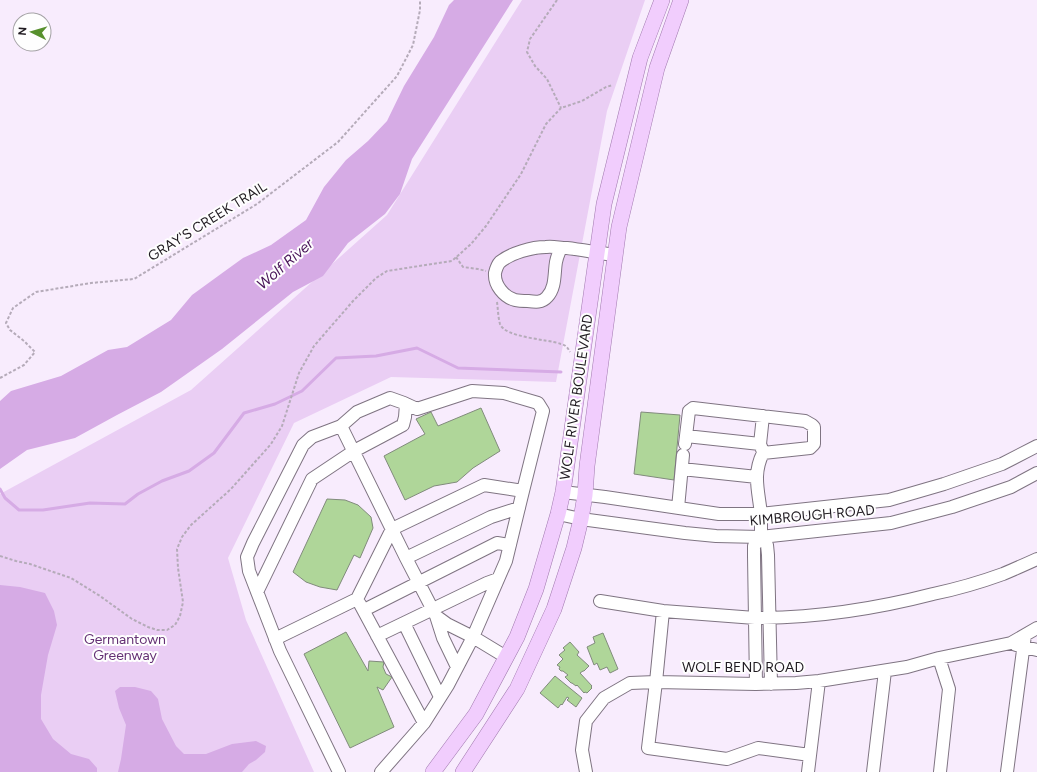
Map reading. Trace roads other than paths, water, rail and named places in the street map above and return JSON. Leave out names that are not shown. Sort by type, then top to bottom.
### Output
[{"type":"main road","name":"WOLF RIVER BOULEVARD","points":[[433,772],[476,714],[517,637],[536,589],[563,492],[604,204],[640,58],[662,0]]},
{"type":"main road","name":"WOLF RIVER BOULEVARD","points":[[463,772],[517,689],[554,609],[574,548],[585,495],[587,466],[619,227],[657,68],[681,0]]},
{"type":"street","points":[[561,248],[556,262],[553,288],[544,300],[537,302],[515,300],[503,293],[497,284],[495,274],[499,263],[506,258],[533,248],[547,246],[615,255]]},
{"type":"street","points":[[339,772],[280,652],[249,571],[247,557],[303,445],[312,437],[342,426],[357,412],[390,398],[416,409],[472,390],[504,393],[538,403],[543,411],[506,561],[473,637],[440,697],[424,723],[381,772]]},
{"type":"street","points":[[257,592],[312,479],[354,451],[403,425],[406,404]]},
{"type":"street","points":[[678,508],[682,469],[689,411],[693,408],[805,421],[814,427],[814,444],[810,448],[685,445]]},
{"type":"street","points":[[763,416],[761,448],[756,483],[761,514],[761,537],[767,546],[768,555],[771,684]]},
{"type":"street","points":[[342,426],[434,613],[443,638],[457,667]]},
{"type":"street","name":"KIMBROUGH ROAD","points":[[563,492],[719,514],[761,514],[889,500],[944,484],[1002,464],[1037,446]]},
{"type":"street","points":[[682,469],[757,477]]},
{"type":"street","name":"KIMBROUGH ROAD","points":[[558,514],[581,519],[685,533],[716,536],[761,537],[891,523],[952,507],[1011,486],[1037,473]]},
{"type":"street","points":[[275,639],[357,599],[392,529],[484,485],[523,491]]},
{"type":"street","points":[[406,558],[491,517],[519,508]]},
{"type":"street","points":[[756,684],[754,546],[761,537]]},
{"type":"street","points":[[364,610],[497,543],[510,545]]},
{"type":"street","points":[[600,601],[663,611],[755,618],[834,613],[900,603],[957,589],[1003,574],[1037,559]]},
{"type":"street","points":[[377,636],[404,623],[434,613],[487,582],[498,579]]},
{"type":"street","points":[[357,599],[424,723]]},
{"type":"street","points":[[663,611],[648,748],[727,759],[758,748],[810,755]]},
{"type":"street","points":[[434,613],[447,624],[473,637],[506,657]]},
{"type":"street","points":[[404,623],[440,697]]},
{"type":"street","name":"WOLF BEND ROAD","points":[[586,772],[582,750],[586,721],[604,698],[630,683],[771,684],[819,681],[907,668],[939,658],[1020,642],[1037,628]]},
{"type":"street","points":[[1007,772],[1020,642]]},
{"type":"street","name":"WOLF BEND ROAD","points":[[1020,642],[1037,650]]},
{"type":"street","points":[[939,658],[949,689],[940,772]]},
{"type":"street","points":[[873,772],[885,671]]},
{"type":"street","points":[[808,772],[819,681]]},
{"type":"water","name":"Wolf River","points":[[454,0],[513,0],[412,159],[400,194],[385,214],[348,243],[323,276],[293,292],[222,349],[161,392],[75,438],[27,450],[0,469],[0,401],[11,391],[61,376],[108,350],[127,347],[171,320],[192,295],[243,258],[271,245],[306,220],[324,187],[346,160],[368,141],[387,121],[404,86],[434,37],[449,5]]},
{"type":"water","points":[[0,585],[20,587],[45,593],[54,611],[57,625],[48,655],[41,695],[41,719],[53,739],[71,754],[89,759],[97,768],[97,772],[0,772]]},
{"type":"water","points":[[120,687],[135,687],[151,691],[158,699],[162,719],[176,746],[184,754],[206,754],[232,744],[256,741],[266,746],[265,752],[249,764],[242,772],[118,772],[126,725],[119,708],[115,691]]},
{"type":"waterway","points":[[0,489],[5,498],[19,510],[43,510],[90,503],[125,504],[138,494],[162,481],[189,471],[214,453],[244,413],[275,404],[302,391],[336,358],[376,356],[417,348],[458,368],[561,372]]},
{"type":"park label","name":"Germantown Greenway","points":[[125,648]]}]
